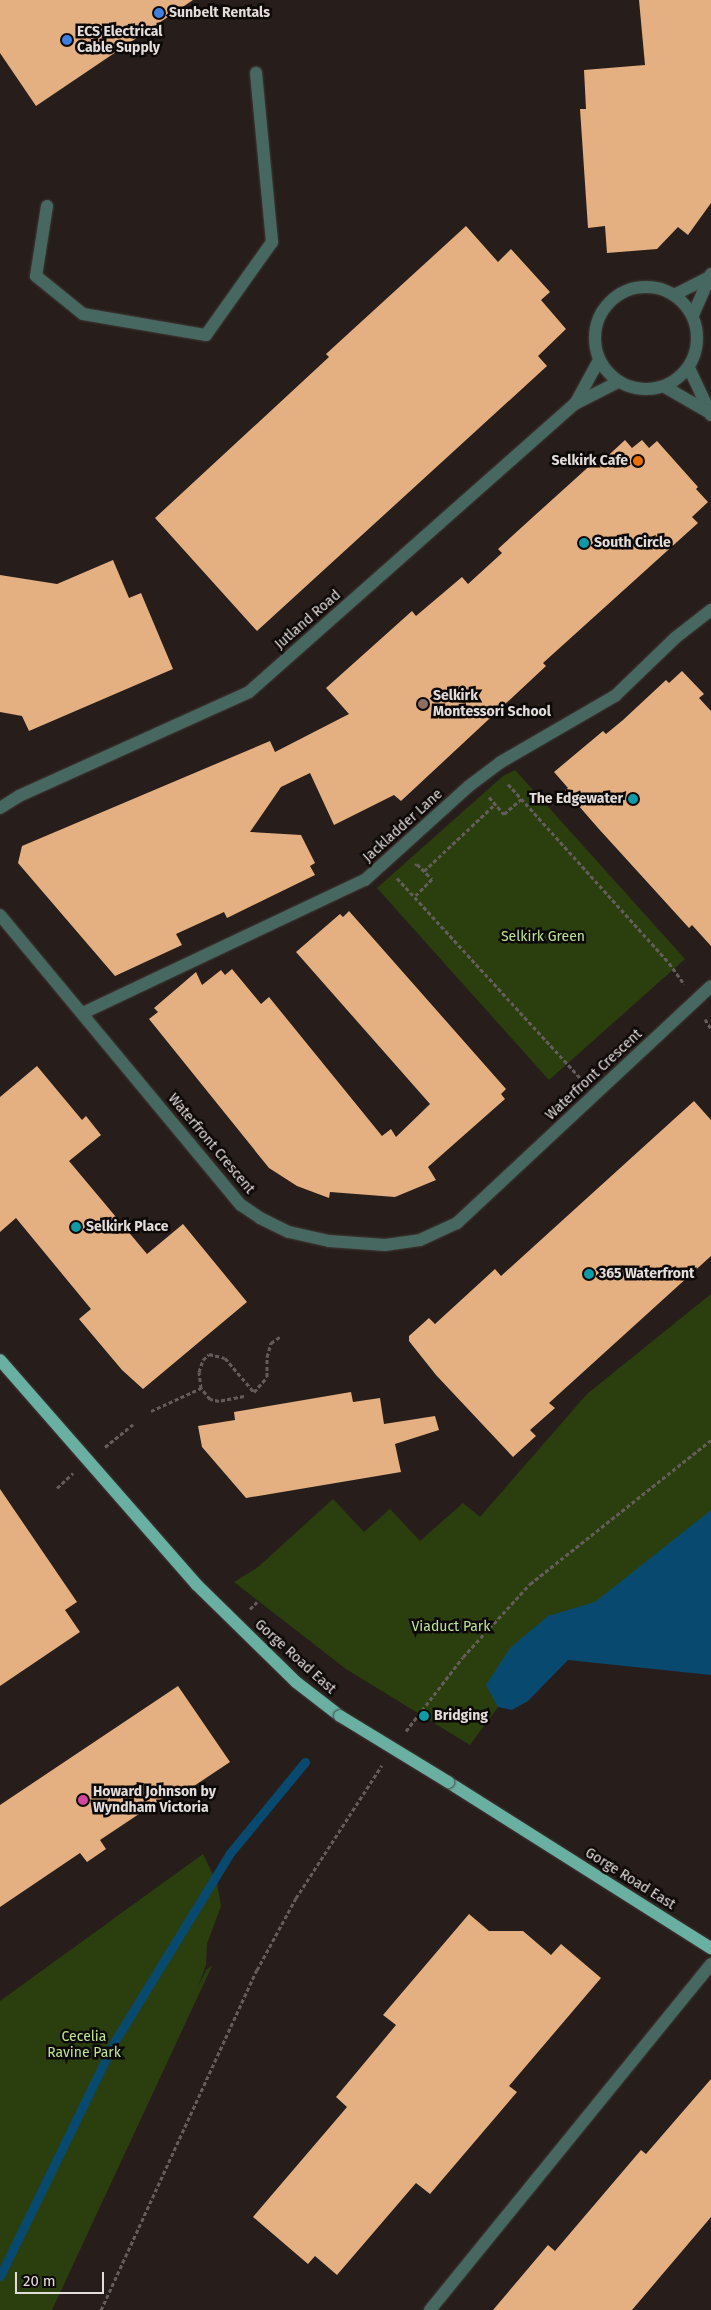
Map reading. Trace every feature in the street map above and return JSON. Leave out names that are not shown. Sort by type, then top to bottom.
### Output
[{"type":"main road","name":"Gorge Road East","points":[[0,1360],[196,1584],[296,1682],[340,1716],[711,1948]]},
{"type":"street","points":[[47,206],[36,276],[83,314],[206,335],[272,242],[256,73]]},
{"type":"street","points":[[674,295],[709,276]]},
{"type":"street","points":[[693,315],[674,295],[643,287],[612,299],[601,312],[596,327],[594,344],[599,360],[607,373],[618,382],[641,390],[665,387],[689,368],[698,342],[693,315],[709,276]]},
{"type":"street","name":"Jutland Road","points":[[575,404],[599,360]]},
{"type":"street","points":[[689,368],[710,414]]},
{"type":"street","name":"Jutland Road","points":[[0,808],[19,796],[249,692],[575,404],[618,382]]},
{"type":"street","points":[[665,387],[710,414]]},
{"type":"street","name":"Jackladder Lane","points":[[83,1013],[365,880],[469,786],[501,762],[615,696],[675,638],[711,610]]},
{"type":"street","name":"Jutland Road","points":[[0,797],[19,796]]},
{"type":"street","name":"Waterfront Crescent","points":[[0,915],[240,1205],[260,1218],[289,1232],[328,1241],[384,1246],[420,1240],[457,1222],[596,1095],[711,986]]},
{"type":"street","points":[[430,2310],[711,1964]]},
{"type":"path","points":[[500,786],[505,781],[521,798],[669,963],[695,1000]]},
{"type":"path","points":[[494,791],[488,796],[504,814],[521,798]]},
{"type":"path","points":[[424,871],[495,804]]},
{"type":"path","points":[[411,869],[417,864],[432,880],[416,895]]},
{"type":"path","points":[[406,874],[400,880],[416,895],[596,1095]]},
{"type":"path","points":[[244,1396],[219,1401],[210,1399],[201,1388],[200,1365],[209,1354],[225,1358],[254,1392],[260,1388],[267,1377],[267,1357],[271,1344],[281,1336]]},
{"type":"path","points":[[151,1411],[201,1388]]},
{"type":"path","points":[[401,1738],[463,1657],[530,1584],[711,1440]]},
{"type":"path","points":[[101,2310],[257,1970],[296,1898],[385,1761]]},
{"type":"green space","name":"Selkirk Green","points":[[515,770],[685,959],[549,1080],[377,888],[503,776]]},
{"type":"green space","name":"Viaduct Park","points":[[711,1294],[711,1514],[498,1707],[470,1745],[346,1669],[234,1582],[257,1568],[333,1499],[364,1532],[390,1509],[420,1541],[463,1503],[480,1517],[587,1394]]},
{"type":"green space","name":"Cecelia Ravine Park","points":[[203,1854],[217,1883],[221,1906],[207,1944],[206,1965],[198,1987],[206,1970],[212,1966],[52,2310],[0,2310],[0,2001]]},
{"type":"water","points":[[711,1510],[711,1675],[568,1660],[528,1701],[512,1710],[498,1707],[486,1685],[510,1648],[548,1616],[595,1602]]},
{"type":"building","name":"ECS Electrical Cable Supply","points":[[0,0],[193,0],[36,106],[0,53]]},
{"type":"building","points":[[639,0],[711,0],[711,203],[688,235],[678,227],[657,249],[607,253],[605,226],[588,228],[580,109],[586,109],[584,70],[645,65]]},
{"type":"building","points":[[466,226],[498,262],[511,249],[550,292],[541,300],[566,329],[538,356],[547,366],[257,631],[155,518],[329,357],[326,354]]},
{"type":"building","points":[[625,440],[632,448],[642,440],[649,448],[657,441],[698,487],[696,489],[708,502],[692,517],[698,523],[543,663],[546,666],[401,801],[394,795],[334,825],[310,773],[281,787],[250,832],[301,835],[315,863],[310,866],[315,875],[227,918],[224,912],[176,934],[182,945],[115,976],[18,863],[22,846],[270,741],[275,752],[349,714],[326,688],[412,611],[416,616],[462,577],[468,584],[502,553],[498,549],[595,461],[598,465]]},
{"type":"building","points":[[113,560],[129,598],[141,593],[173,669],[29,731],[22,716],[0,712],[0,575],[57,584]]},
{"type":"building","name":"The Edgewater","points":[[682,671],[704,694],[699,698],[711,711],[711,946],[692,925],[689,928],[598,828],[565,790],[568,788],[554,772],[603,731],[606,734],[666,680],[669,683]]},
{"type":"building","points":[[349,911],[506,1089],[501,1094],[505,1099],[428,1167],[436,1180],[395,1197],[330,1192],[329,1198],[297,1186],[269,1168],[149,1019],[158,1012],[154,1008],[196,972],[202,985],[221,970],[225,975],[232,969],[261,1004],[269,997],[382,1136],[391,1129],[396,1137],[430,1104],[296,952],[340,914],[343,917]]},
{"type":"building","name":"Selkirk Place","points":[[37,1066],[82,1120],[86,1116],[101,1135],[69,1161],[147,1254],[183,1224],[247,1302],[143,1389],[122,1370],[79,1319],[91,1309],[16,1218],[0,1232],[0,1097]]},
{"type":"building","name":"365 Waterfront","points":[[694,1101],[711,1120],[711,1256],[549,1403],[555,1408],[530,1430],[536,1436],[513,1457],[436,1375],[409,1341],[409,1336],[429,1318],[435,1324],[495,1269],[501,1276]]},
{"type":"building","points":[[351,1392],[353,1402],[380,1398],[384,1424],[435,1416],[439,1430],[395,1444],[401,1472],[246,1498],[202,1447],[198,1426],[235,1420],[234,1412]]},
{"type":"building","points":[[0,1489],[77,1602],[65,1610],[80,1632],[0,1686]]},
{"type":"building","name":"Howard Johnson by Wyndham Victoria","points":[[178,1686],[230,1762],[179,1796],[175,1790],[100,1840],[106,1849],[87,1862],[80,1853],[0,1907],[0,1805]]},
{"type":"building","points":[[469,1914],[489,1931],[523,1931],[551,1955],[561,1944],[601,1978],[509,2086],[517,2092],[430,2194],[416,2183],[337,2275],[315,2256],[308,2264],[253,2217],[347,2107],[336,2097],[396,2025],[383,2015]]},
{"type":"building","points":[[711,2079],[711,2217],[632,2310],[493,2310],[548,2245],[555,2251],[641,2150],[646,2154]]},
{"type":"waterway","points":[[0,2276],[113,2044],[230,1853],[305,1762]]},
{"type":"place","name":"Sunbelt Rentals","points":[[159,13]]},
{"type":"place","name":"ECS Electrical Cable Supply","points":[[67,40]]},
{"type":"place","name":"Selkirk Cafe","points":[[638,461]]},
{"type":"place","name":"South Circle","points":[[584,543]]},
{"type":"place","name":"Selkirk Montessori School","points":[[423,704]]},
{"type":"place","name":"The Edgewater","points":[[633,799]]},
{"type":"place","name":"Selkirk Place","points":[[76,1227]]},
{"type":"place","name":"365 Waterfront","points":[[589,1274]]},
{"type":"place","name":"Bridging","points":[[424,1716]]},
{"type":"place","name":"Howard Johnson by Wyndham Victoria","points":[[83,1800]]}]
